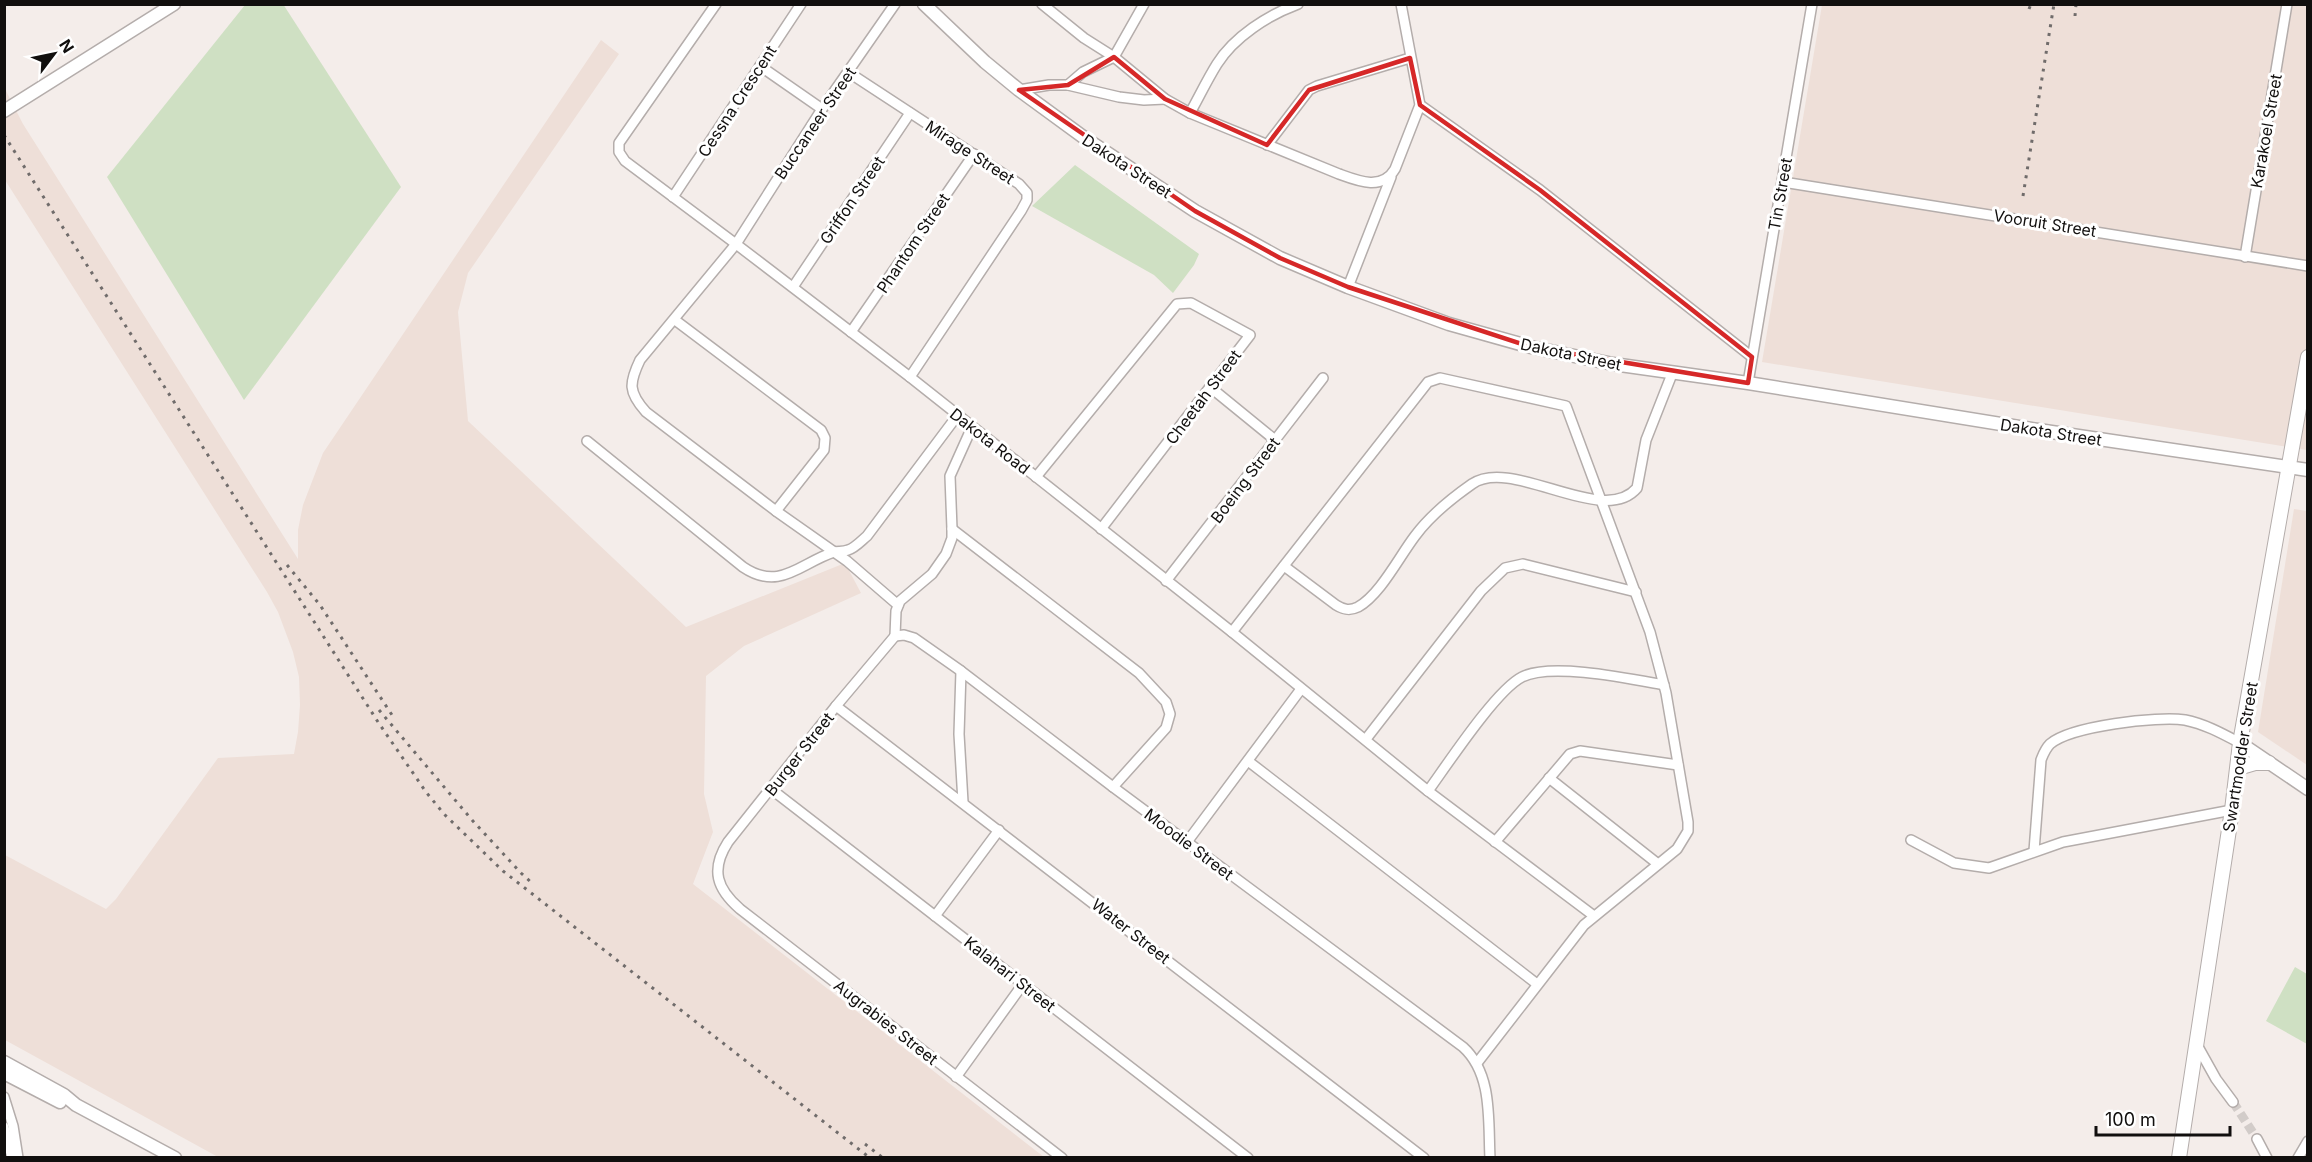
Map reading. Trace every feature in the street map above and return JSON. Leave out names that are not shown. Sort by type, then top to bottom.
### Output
[{"type":"main road","name":"Swartmodder Street","points":[[2179,1158],[2241,743],[2307,357]]},
{"type":"main road","points":[[2238,768],[2255,763],[2269,763]]},
{"type":"street","points":[[4,111],[174,4]]},
{"type":"street","name":"Dakota Road","points":[[716,4],[619,143],[619,152],[625,162],[910,377],[1366,739],[1428,791],[1594,916]]},
{"type":"street","name":"Cessna Crescent","points":[[674,197],[801,4]]},
{"type":"street","name":"Buccaneer Street","points":[[895,4],[822,109],[736,244],[640,360],[632,376],[632,388],[635,400],[646,412],[834,552],[898,605]]},
{"type":"street","name":"Dakota Street","points":[[924,4],[985,62],[1019,90],[1086,139],[1195,211],[1280,258],[1417,313],[1490,336],[1581,358],[1672,374],[1748,383],[2038,430],[2307,470]]},
{"type":"street","points":[[1068,85],[1090,68],[1114,57],[1144,4]]},
{"type":"street","points":[[1190,113],[1217,64],[1237,42],[1263,22],[1284,9],[1298,4]]},
{"type":"street","points":[[1348,287],[1420,105],[1401,4]]},
{"type":"street","name":"Tin Street","points":[[1748,383],[1812,4]]},
{"type":"street","name":"Karakoel Street","points":[[2245,257],[2287,4]]},
{"type":"street","points":[[1042,5],[1084,38],[1114,57],[1165,99],[1190,113],[1361,181],[1377,183],[1390,177]]},
{"type":"street","points":[[1267,145],[1309,90],[1410,58]]},
{"type":"street","points":[[760,66],[822,109]]},
{"type":"street","name":"Mirage Street","points":[[848,72],[974,154],[1024,188],[1027,193],[1026,201],[910,377]]},
{"type":"street","points":[[1019,90],[1068,85],[1119,97],[1144,100],[1165,99]]},
{"type":"street","points":[[1420,105],[1540,190],[1752,357]]},
{"type":"street","name":"Griffon Street","points":[[793,287],[910,113]]},
{"type":"street","name":"Phantom Street","points":[[851,332],[974,154]]},
{"type":"street","name":"Vooruit Street","points":[[1783,182],[2307,266]]},
{"type":"street","name":"Cheetah Street","points":[[1036,477],[1178,304],[1191,303],[1250,335],[1101,529]]},
{"type":"street","points":[[675,320],[821,430],[825,438],[824,450],[776,511]]},
{"type":"street","points":[[1284,566],[1343,610],[1354,609],[1373,594],[1422,528],[1478,481],[1496,477],[1602,501],[1624,498],[1637,488],[1646,440],[1672,374]]},
{"type":"street","name":"Boeing Street","points":[[1166,581],[1323,378]]},
{"type":"street","points":[[1232,632],[1423,387],[1433,379],[1440,378],[1566,406],[1650,632],[1664,685],[1688,831],[1677,849],[1594,916],[1567,945],[1477,1063],[1484,1085],[1490,1158]]},
{"type":"street","points":[[1210,387],[1275,440]]},
{"type":"street","points":[[587,441],[700,534],[752,573],[765,578],[787,574],[834,552],[848,550],[867,536],[957,416]]},
{"type":"street","points":[[895,636],[898,605],[904,596],[932,574],[946,554],[952,538],[950,476],[972,428]]},
{"type":"street","points":[[952,529],[1139,673],[1164,698],[1170,714],[1166,728],[1113,787]]},
{"type":"street","points":[[1366,739],[1481,591],[1505,568],[1523,564],[1636,592]]},
{"type":"street","name":"Moodie Street","points":[[895,636],[914,638],[962,671],[1113,787],[1453,1039],[1471,1054],[1477,1063]]},
{"type":"street","name":"Burger Street","points":[[719,879],[719,864],[725,847],[836,706],[895,636]]},
{"type":"street","points":[[962,671],[959,734],[963,802]]},
{"type":"street","points":[[1428,791],[1494,703],[1510,685],[1523,676],[1553,672],[1596,673],[1664,685]]},
{"type":"street","points":[[1187,842],[1301,689]]},
{"type":"street","name":"Water Street","points":[[836,706],[1424,1158]]},
{"type":"street","points":[[2034,851],[2041,760],[2045,750],[2057,740],[2080,731],[2168,719],[2185,720],[2213,729],[2241,743],[2307,789]]},
{"type":"street","points":[[1495,842],[1570,754],[1580,751],[1678,765]]},
{"type":"street","points":[[1248,761],[1537,984]]},
{"type":"street","points":[[1549,778],[1658,864]]},
{"type":"street","name":"Kalahari Street","points":[[771,789],[1248,1158]]},
{"type":"street","points":[[1911,840],[1954,863],[1989,868],[2062,842],[2232,810]]},
{"type":"street","points":[[935,916],[999,830]]},
{"type":"street","name":"Augrabies Street","points":[[719,879],[726,896],[741,909],[1062,1158]]},
{"type":"street","points":[[957,1077],[1023,984]]},
{"type":"street","points":[[2197,1045],[2216,1079],[2233,1102]]},
{"type":"street","points":[[4,1062],[64,1095],[76,1105],[175,1158]]},
{"type":"street","points":[[4,1072],[63,1103],[76,1105]]},
{"type":"street","points":[[4,1097],[13,1126],[18,1158]]},
{"type":"street","points":[[4,1126],[12,1158]]},
{"type":"street","points":[[2257,1139],[2267,1158]]},
{"type":"street","points":[[2298,1158],[2307,1141]]},
{"type":"highlighted area","points":[[1114,57],[1165,99],[1267,145],[1309,90],[1410,58],[1420,105],[1540,190],[1752,357],[1748,383],[1531,347],[1348,287],[1280,258],[1195,211],[1019,90],[1068,85]]},
{"type":"shaded area","points":[[1822,5],[2307,5],[2307,450],[1762,362]]},
{"type":"shaded area","points":[[601,40],[619,54],[468,273],[458,312],[468,421],[686,627],[845,563],[861,593],[744,646],[706,676],[704,794],[713,832],[693,884],[1044,1157],[218,1157],[5,1040],[5,855],[106,909],[116,899],[218,758],[294,754],[300,705],[299,677],[293,652],[278,612],[267,592],[5,180],[4,87],[23,124],[298,559],[298,530],[303,505],[323,453]]},
{"type":"shaded area","points":[[2294,509],[2307,511],[2307,765],[2258,732]]},
{"type":"green space","points":[[283,4],[401,187],[244,400],[107,177],[245,5]]},
{"type":"green space","points":[[1075,165],[1199,254],[1194,265],[1173,293],[1154,275],[1032,206]]},
{"type":"green space","points":[[2295,967],[2307,974],[2307,1044],[2266,1021]]},
{"type":"tunnel","points":[[2233,1102],[2257,1139]]},
{"type":"railway","points":[[2029,9],[2031,4]]},
{"type":"railway","points":[[2023,196],[2054,4]]},
{"type":"railway","points":[[2075,16],[2076,4]]},
{"type":"railway","points":[[4,135],[378,722],[426,792],[444,814],[503,871],[870,1158]]},
{"type":"railway","points":[[287,565],[320,605],[392,715]]},
{"type":"railway","points":[[379,710],[472,820],[534,885]]},
{"type":"railway","points":[[865,1144],[883,1158]]}]
